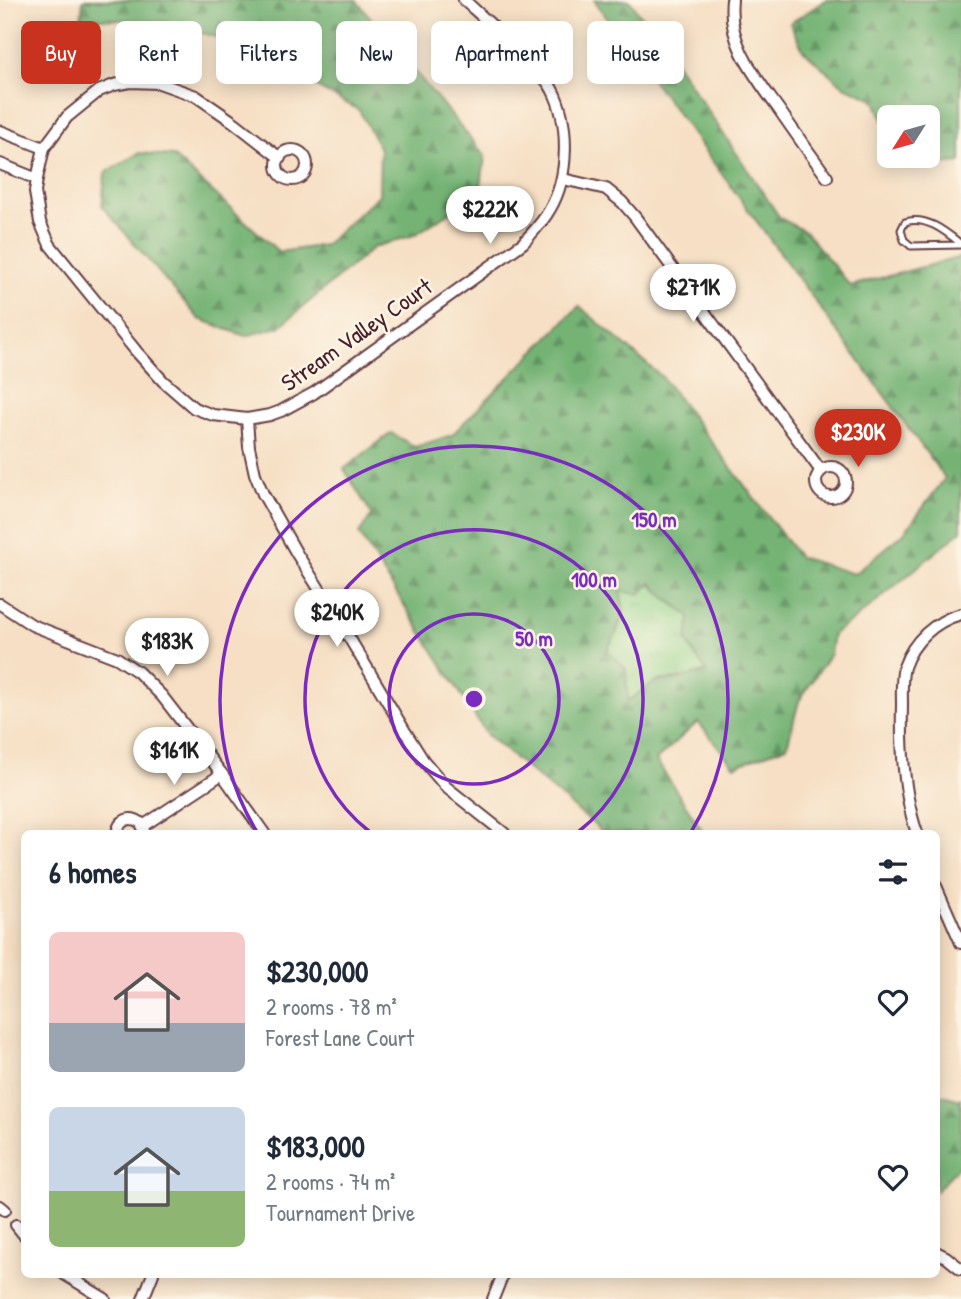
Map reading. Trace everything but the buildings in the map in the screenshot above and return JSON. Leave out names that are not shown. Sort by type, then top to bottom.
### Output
[{"type":"street","name":"Stream Valley Court","points":[[280,158],[196,96],[159,83],[140,82],[114,85],[99,91],[66,117],[44,148],[36,192],[40,222],[50,245],[163,381],[194,408],[213,415],[247,419],[270,415],[314,393],[523,243],[552,207],[563,178],[565,137],[559,107],[551,88],[522,54],[464,0]]},
{"type":"street","points":[[732,0],[737,44],[747,65],[827,177]]},
{"type":"street","points":[[0,131],[44,148]]},
{"type":"street","points":[[0,164],[37,179]]},
{"type":"street","points":[[563,178],[606,189],[622,202],[821,471]]},
{"type":"street","points":[[247,419],[249,447],[263,494],[406,733],[423,760],[446,787],[500,830]]},
{"type":"street","points":[[0,604],[32,625],[117,658],[138,672],[162,696],[262,830]]},
{"type":"street","points":[[916,830],[907,796],[901,718],[904,668],[916,643],[937,624],[961,614]]},
{"type":"street","points":[[118,830],[126,820],[135,820],[144,829],[222,774]]},
{"type":"street","points":[[940,895],[961,943]]},
{"type":"street","points":[[16,1225],[21,1231]]},
{"type":"street","points":[[940,1254],[961,1269]]},
{"type":"street","points":[[71,1278],[105,1299]]},
{"type":"street","points":[[143,1299],[151,1278]]},
{"type":"street","points":[[494,1299],[502,1278]]},
{"type":"lane","points":[[913,219],[943,230],[961,244],[911,246],[904,240],[901,230],[905,222],[913,219]]},
{"type":"green space","points":[[83,0],[356,0],[373,21],[336,21],[336,84],[417,84],[417,74],[485,156],[480,193],[414,235],[374,247],[279,327],[245,336],[199,319],[102,206],[105,173],[139,153],[173,156],[279,252],[325,245],[379,195],[380,149],[359,110],[311,84],[322,84],[322,21],[216,21],[216,37],[202,33],[202,21],[81,18]]},
{"type":"green space","points":[[594,0],[629,0],[645,21],[609,21]]},
{"type":"green space","points":[[826,0],[961,0],[961,162],[940,164],[940,105],[877,106],[874,99],[842,85],[803,50],[790,23]]},
{"type":"green space","points":[[684,75],[780,218],[806,232],[850,286],[961,257],[961,531],[855,619],[833,634],[830,654],[799,701],[787,746],[734,766],[698,722],[656,760],[702,830],[600,830],[487,735],[359,534],[372,515],[344,469],[391,433],[415,447],[452,435],[579,306],[662,377],[799,557],[854,574],[903,534],[945,478],[656,84],[684,84]],"holes":[[[651,583],[690,616],[687,641],[707,671],[678,679],[657,681],[628,701],[626,669],[607,650],[624,611],[620,591],[640,594]]]},
{"type":"green space","points":[[650,583],[690,616],[696,657],[707,671],[678,679],[657,681],[628,701],[607,650],[624,611],[620,591]]},
{"type":"green space","points":[[940,1094],[960,1100],[961,1097],[961,1164],[940,1187]]}]
